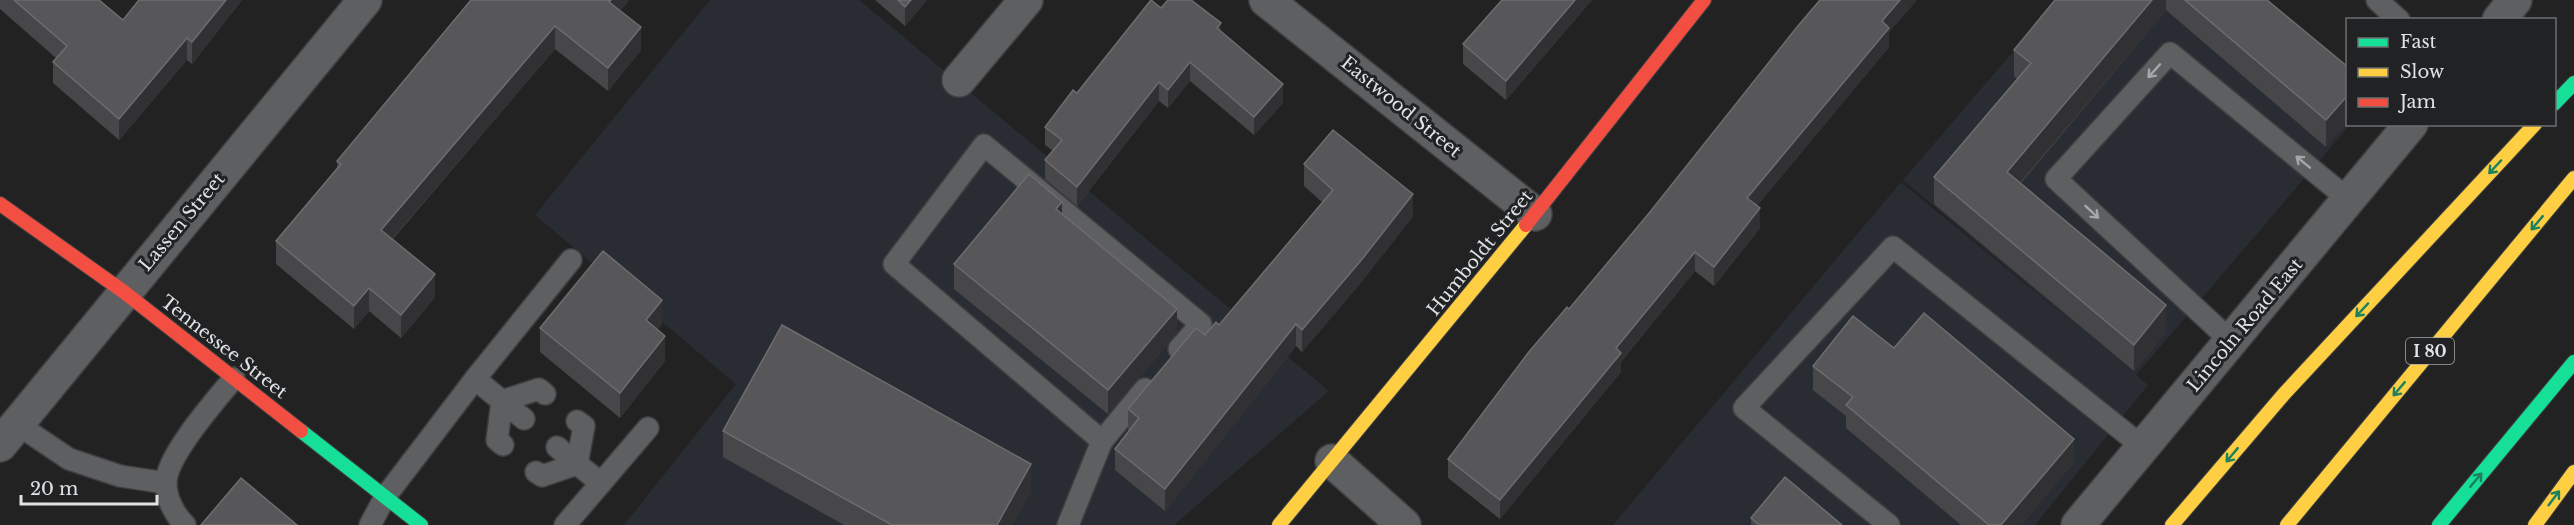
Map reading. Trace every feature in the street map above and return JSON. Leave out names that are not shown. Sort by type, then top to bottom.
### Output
[{"type":"main road","name":"Humboldt Street","points":[[1279,525],[1535,214],[1704,0]]},
{"type":"main road","points":[[2556,102],[2574,83]]},
{"type":"main road","points":[[2172,525],[2284,394],[2533,126]]},
{"type":"main road","name":"I 80","points":[[2287,525],[2574,178]]},
{"type":"main road","name":"Tennessee Street","points":[[0,204],[124,292],[421,525]]},
{"type":"main road","points":[[2439,525],[2574,362]]},
{"type":"main road","points":[[2535,525],[2574,472]]},
{"type":"street","name":"Lassen Street","points":[[9,434],[365,0]]},
{"type":"street","points":[[959,80],[1026,0]]},
{"type":"street","name":"Eastwood Street","points":[[1266,0],[1535,214]]},
{"type":"street","points":[[2501,18],[2515,0]]},
{"type":"street","name":"Lincoln Road East","points":[[2078,525],[2409,126]]},
{"type":"street","points":[[1332,461],[1404,525]]},
{"type":"lane","points":[[2378,0],[2397,18]]},
{"type":"lane","points":[[2231,341],[2056,179],[2170,53],[2348,199]]},
{"type":"lane","points":[[1068,525],[1102,441],[1201,324],[984,146],[894,264],[1102,441]]},
{"type":"lane","points":[[1889,525],[1744,408],[1893,247],[2143,447]]},
{"type":"lane","points":[[370,525],[385,496],[475,378],[572,260]]},
{"type":"lane","points":[[184,525],[174,514],[166,483],[178,449],[234,378]]},
{"type":"lane","points":[[475,378],[524,419]]},
{"type":"lane","points":[[502,401],[539,389],[545,394]]},
{"type":"lane","points":[[502,401],[497,440],[502,445]]},
{"type":"lane","points":[[577,464],[584,426],[578,421]]},
{"type":"lane","points":[[565,525],[648,428]]},
{"type":"lane","points":[[9,434],[69,459],[120,476],[166,483]]},
{"type":"lane","points":[[557,447],[601,483]]},
{"type":"lane","points":[[537,472],[542,476],[577,464]]},
{"type":"shaded area","points":[[710,0],[859,0],[1329,391],[1174,525],[624,525],[736,384],[535,215]]},
{"type":"shaded area","points":[[2057,0],[2238,0],[2346,90],[2346,126],[2349,126],[2136,375],[2148,385],[2035,525],[1613,525],[1901,182],[2091,338],[1903,180]]},
{"type":"building","points":[[14,0],[99,0],[123,20],[139,0],[226,0],[192,42],[187,38],[119,119],[53,62],[67,46]]},
{"type":"building","points":[[471,0],[611,0],[609,2],[641,27],[608,68],[555,26],[381,230],[435,274],[401,315],[369,288],[354,306],[276,241],[341,164],[337,161]]},
{"type":"building","points":[[898,0],[911,0],[905,7]]},
{"type":"building","points":[[1151,0],[1161,8],[1168,0],[1191,0],[1221,23],[1217,28],[1283,84],[1254,117],[1190,62],[1168,90],[1159,82],[1077,187],[1045,160],[1062,140],[1045,127],[1073,90],[1077,93]]},
{"type":"building","points":[[1502,0],[1575,0],[1506,81],[1463,44]]},
{"type":"building","points":[[1820,0],[1900,0],[1882,21],[1889,28],[1747,198],[1760,208],[1714,267],[1695,252],[1616,348],[1621,353],[1500,500],[1448,459],[1528,353],[1567,307],[1569,309],[1650,212]]},
{"type":"building","points":[[2055,0],[2152,0],[2007,172],[2166,305],[2134,345],[1934,177],[2031,63],[2014,50]]},
{"type":"building","points":[[2185,0],[2267,0],[2346,65],[2346,97],[2326,120]]},
{"type":"building","points":[[1333,130],[1413,194],[1302,330],[1296,324],[1165,489],[1115,449],[1139,418],[1128,409],[1196,328],[1205,335],[1216,322],[1219,325],[1333,190],[1304,164]]},
{"type":"building","points":[[1029,174],[1062,202],[1056,209],[1177,309],[1108,390],[954,264]]},
{"type":"building","points":[[603,251],[662,300],[646,320],[665,336],[620,393],[540,328]]},
{"type":"building","points":[[1924,313],[2074,439],[2001,525],[1989,525],[1846,405],[1853,397],[1813,366],[1853,316],[1894,348]]},
{"type":"building","points":[[782,325],[1031,464],[997,525],[892,525],[723,431]]},
{"type":"building","points":[[1785,477],[1842,525],[1759,525],[1751,518]]},
{"type":"building","points":[[241,478],[297,525],[201,525]]},
{"type":"traffic: fast","points":[[2556,102],[2574,83]]},
{"type":"traffic: fast","points":[[2439,525],[2574,362]]},
{"type":"traffic: fast","points":[[301,431],[421,525]]},
{"type":"traffic: slow","points":[[2172,525],[2284,394],[2533,126]]},
{"type":"traffic: slow","points":[[2287,525],[2574,178]]},
{"type":"traffic: slow","points":[[1279,525],[1526,225]]},
{"type":"traffic: slow","points":[[2535,525],[2574,472]]},
{"type":"traffic: jam","points":[[1526,225],[1704,0]]},
{"type":"traffic: jam","points":[[0,204],[124,292],[301,431]]}]
